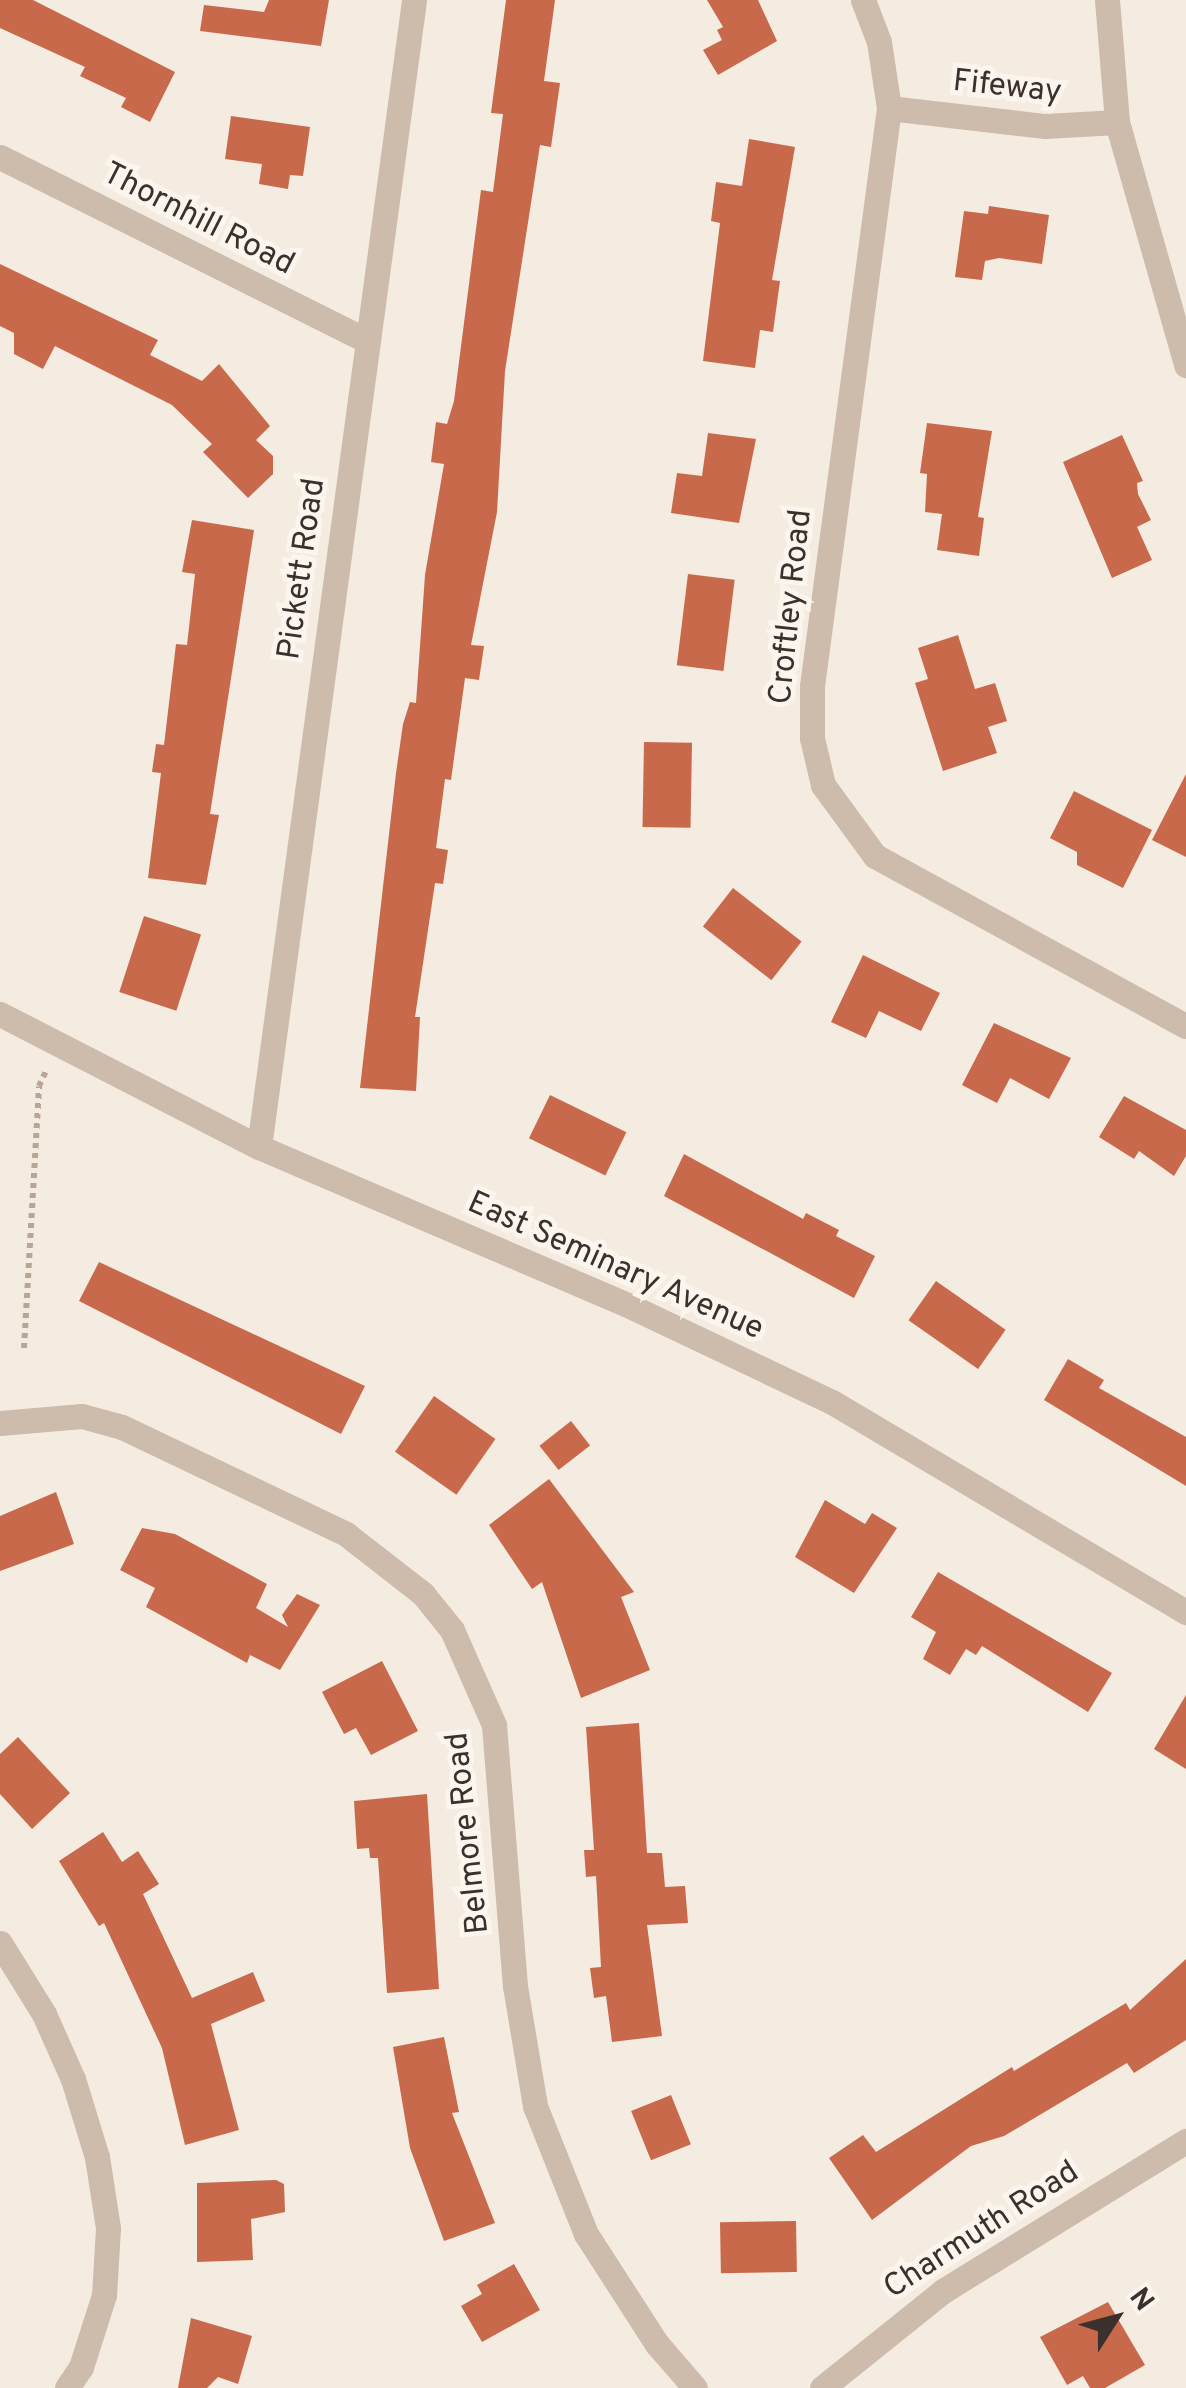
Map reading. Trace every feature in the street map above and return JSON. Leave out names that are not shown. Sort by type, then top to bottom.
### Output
[{"type":"street","name":"Pickett Road","points":[[259,1147],[414,0]]},
{"type":"street","name":"Croftley Road","points":[[863,0],[880,42],[889,108],[812,686],[812,738],[823,784],[875,856],[1186,1026]]},
{"type":"street","points":[[1107,0],[1118,122],[1186,365]]},
{"type":"street","name":"Fifeway","points":[[889,108],[1044,126],[1118,122]]},
{"type":"street","name":"Thornhill Road","points":[[0,157],[366,341]]},
{"type":"street","name":"East Seminary Avenue","points":[[0,1014],[259,1147],[634,1308],[832,1402],[1186,1612]]},
{"type":"street","name":"Belmore Road","points":[[0,1423],[82,1416],[122,1427],[346,1534],[423,1594],[452,1630],[494,1725],[514,1986],[535,2106],[586,2234],[657,2344],[695,2388]]},
{"type":"street","points":[[0,1943],[44,2014],[73,2080],[97,2157],[108,2228],[104,2296],[81,2367],[67,2388]]},
{"type":"street","name":"Charmuth Road","points":[[822,2388],[943,2291],[1186,2142]]},
{"type":"path","points":[[24,1348],[40,1086]]},
{"type":"building","points":[[0,0],[33,0],[175,72],[150,122],[121,107],[126,98],[80,76],[85,67],[0,28]]},
{"type":"building","points":[[269,0],[329,0],[321,46],[200,31],[204,5],[264,12]]},
{"type":"building","points":[[506,0],[555,0],[544,81],[560,83],[551,147],[540,145],[505,371],[497,512],[471,645],[484,646],[479,680],[465,678],[451,780],[445,779],[436,848],[448,850],[443,884],[435,883],[415,1017],[420,1017],[416,1091],[360,1088],[396,773],[403,724],[410,702],[416,703],[425,575],[444,464],[431,462],[436,422],[447,424],[454,401],[481,190],[493,192],[503,114],[491,113]]},
{"type":"building","points":[[707,0],[758,0],[777,41],[718,75],[703,50],[722,40],[717,30],[723,27]]},
{"type":"building","points":[[231,116],[310,127],[303,176],[290,175],[288,189],[259,184],[262,164],[225,159]]},
{"type":"building","points":[[749,139],[795,147],[772,280],[780,281],[773,332],[760,330],[755,368],[703,361],[720,223],[711,221],[716,182],[742,186]]},
{"type":"building","points":[[989,206],[1049,215],[1042,264],[999,258],[985,261],[982,280],[955,277],[964,211],[988,214]]},
{"type":"building","points":[[0,264],[158,340],[150,355],[202,381],[219,364],[270,426],[256,440],[273,456],[273,474],[248,498],[203,452],[212,444],[172,405],[55,346],[43,369],[14,354],[14,333],[0,326]]},
{"type":"building","points":[[927,423],[992,431],[978,517],[984,518],[979,556],[937,550],[942,514],[925,512],[927,474],[920,473]]},
{"type":"building","points":[[708,433],[756,439],[739,523],[671,513],[677,473],[702,476]]},
{"type":"building","points":[[1122,435],[1143,481],[1137,483],[1138,494],[1151,520],[1137,527],[1152,560],[1112,578],[1063,462]]},
{"type":"building","points":[[192,520],[254,530],[210,814],[219,815],[206,885],[148,878],[161,773],[152,772],[156,744],[164,745],[176,644],[187,645],[195,574],[182,572]]},
{"type":"building","points":[[688,574],[735,580],[723,671],[677,665]]},
{"type":"building","points":[[958,635],[975,689],[995,683],[1007,721],[988,727],[997,753],[943,771],[915,683],[928,679],[918,648]]},
{"type":"building","points":[[644,742],[692,743],[691,828],[643,827]]},
{"type":"building","points":[[1186,774],[1186,857],[1152,840]]},
{"type":"building","points":[[1074,791],[1152,830],[1123,888],[1077,865],[1077,852],[1050,838]]},
{"type":"building","points":[[733,888],[802,942],[771,980],[703,927]]},
{"type":"building","points":[[144,916],[201,935],[176,1011],[119,992]]},
{"type":"building","points":[[863,955],[940,993],[921,1031],[879,1011],[866,1038],[831,1022]]},
{"type":"building","points":[[994,1023],[1071,1058],[1049,1099],[1010,1078],[997,1103],[962,1085]]},
{"type":"building","points":[[550,1095],[626,1132],[605,1175],[529,1138]]},
{"type":"building","points":[[1124,1096],[1186,1130],[1186,1156],[1174,1176],[1139,1151],[1134,1159],[1099,1137]]},
{"type":"building","points":[[684,1154],[803,1219],[806,1213],[839,1230],[836,1236],[875,1256],[854,1298],[664,1196]]},
{"type":"building","points":[[99,1262],[365,1386],[341,1434],[79,1301]]},
{"type":"building","points":[[936,1281],[1006,1330],[978,1369],[908,1320]]},
{"type":"building","points":[[1068,1359],[1104,1380],[1099,1388],[1186,1437],[1186,1486],[1044,1400]]},
{"type":"building","points":[[434,1396],[495,1439],[456,1495],[395,1452]]},
{"type":"building","points":[[571,1421],[590,1445],[559,1470],[539,1446]]},
{"type":"building","points":[[549,1479],[634,1592],[621,1597],[650,1670],[581,1698],[542,1582],[532,1589],[489,1525]]},
{"type":"building","points":[[56,1492],[74,1544],[0,1571],[0,1516]]},
{"type":"building","points":[[825,1500],[865,1524],[872,1513],[897,1528],[854,1593],[795,1557]]},
{"type":"building","points":[[142,1528],[175,1534],[267,1584],[256,1608],[288,1627],[282,1615],[297,1594],[320,1605],[280,1670],[250,1655],[247,1663],[146,1607],[155,1588],[120,1570]]},
{"type":"building","points":[[938,1572],[1112,1673],[1088,1712],[982,1646],[976,1655],[966,1649],[950,1675],[923,1659],[936,1632],[911,1617]]},
{"type":"building","points":[[382,1661],[418,1731],[371,1755],[356,1728],[344,1734],[322,1692]]},
{"type":"building","points":[[1186,1695],[1186,1769],[1154,1749]]},
{"type":"building","points":[[639,1723],[647,1853],[662,1853],[665,1887],[685,1886],[688,1923],[647,1925],[662,2036],[612,2042],[606,1996],[594,1998],[590,1968],[601,1967],[596,1876],[586,1877],[584,1850],[594,1850],[586,1727]]},
{"type":"building","points":[[18,1737],[70,1793],[32,1829],[0,1794],[0,1754]]},
{"type":"building","points":[[427,1794],[439,1989],[387,1993],[378,1858],[370,1858],[369,1848],[357,1849],[354,1801]]},
{"type":"building","points":[[103,1832],[122,1862],[138,1851],[159,1884],[143,1894],[192,1998],[253,1972],[265,2001],[211,2024],[239,2130],[185,2145],[162,2048],[104,1923],[99,1926],[59,1861]]},
{"type":"building","points":[[1186,1959],[1186,2040],[1134,2073],[1127,2063],[1004,2136],[971,2146],[872,2220],[829,2158],[863,2135],[876,2152],[1012,2067],[1014,2071],[1126,2003],[1130,2010]]},
{"type":"building","points":[[444,2037],[459,2112],[452,2113],[495,2223],[444,2241],[410,2148],[393,2047]]},
{"type":"building","points":[[671,2095],[691,2144],[651,2160],[631,2111]]},
{"type":"building","points":[[276,2180],[284,2184],[285,2212],[251,2219],[253,2260],[197,2262],[197,2183]]},
{"type":"building","points":[[796,2221],[797,2272],[721,2273],[720,2222]]},
{"type":"building","points":[[514,2264],[540,2310],[482,2342],[461,2306],[482,2294],[477,2285]]},
{"type":"building","points":[[1108,2302],[1145,2365],[1105,2388],[1090,2388],[1083,2376],[1067,2385],[1040,2337]]},
{"type":"building","points":[[191,2318],[252,2336],[238,2384],[218,2377],[207,2388],[178,2388]]}]
